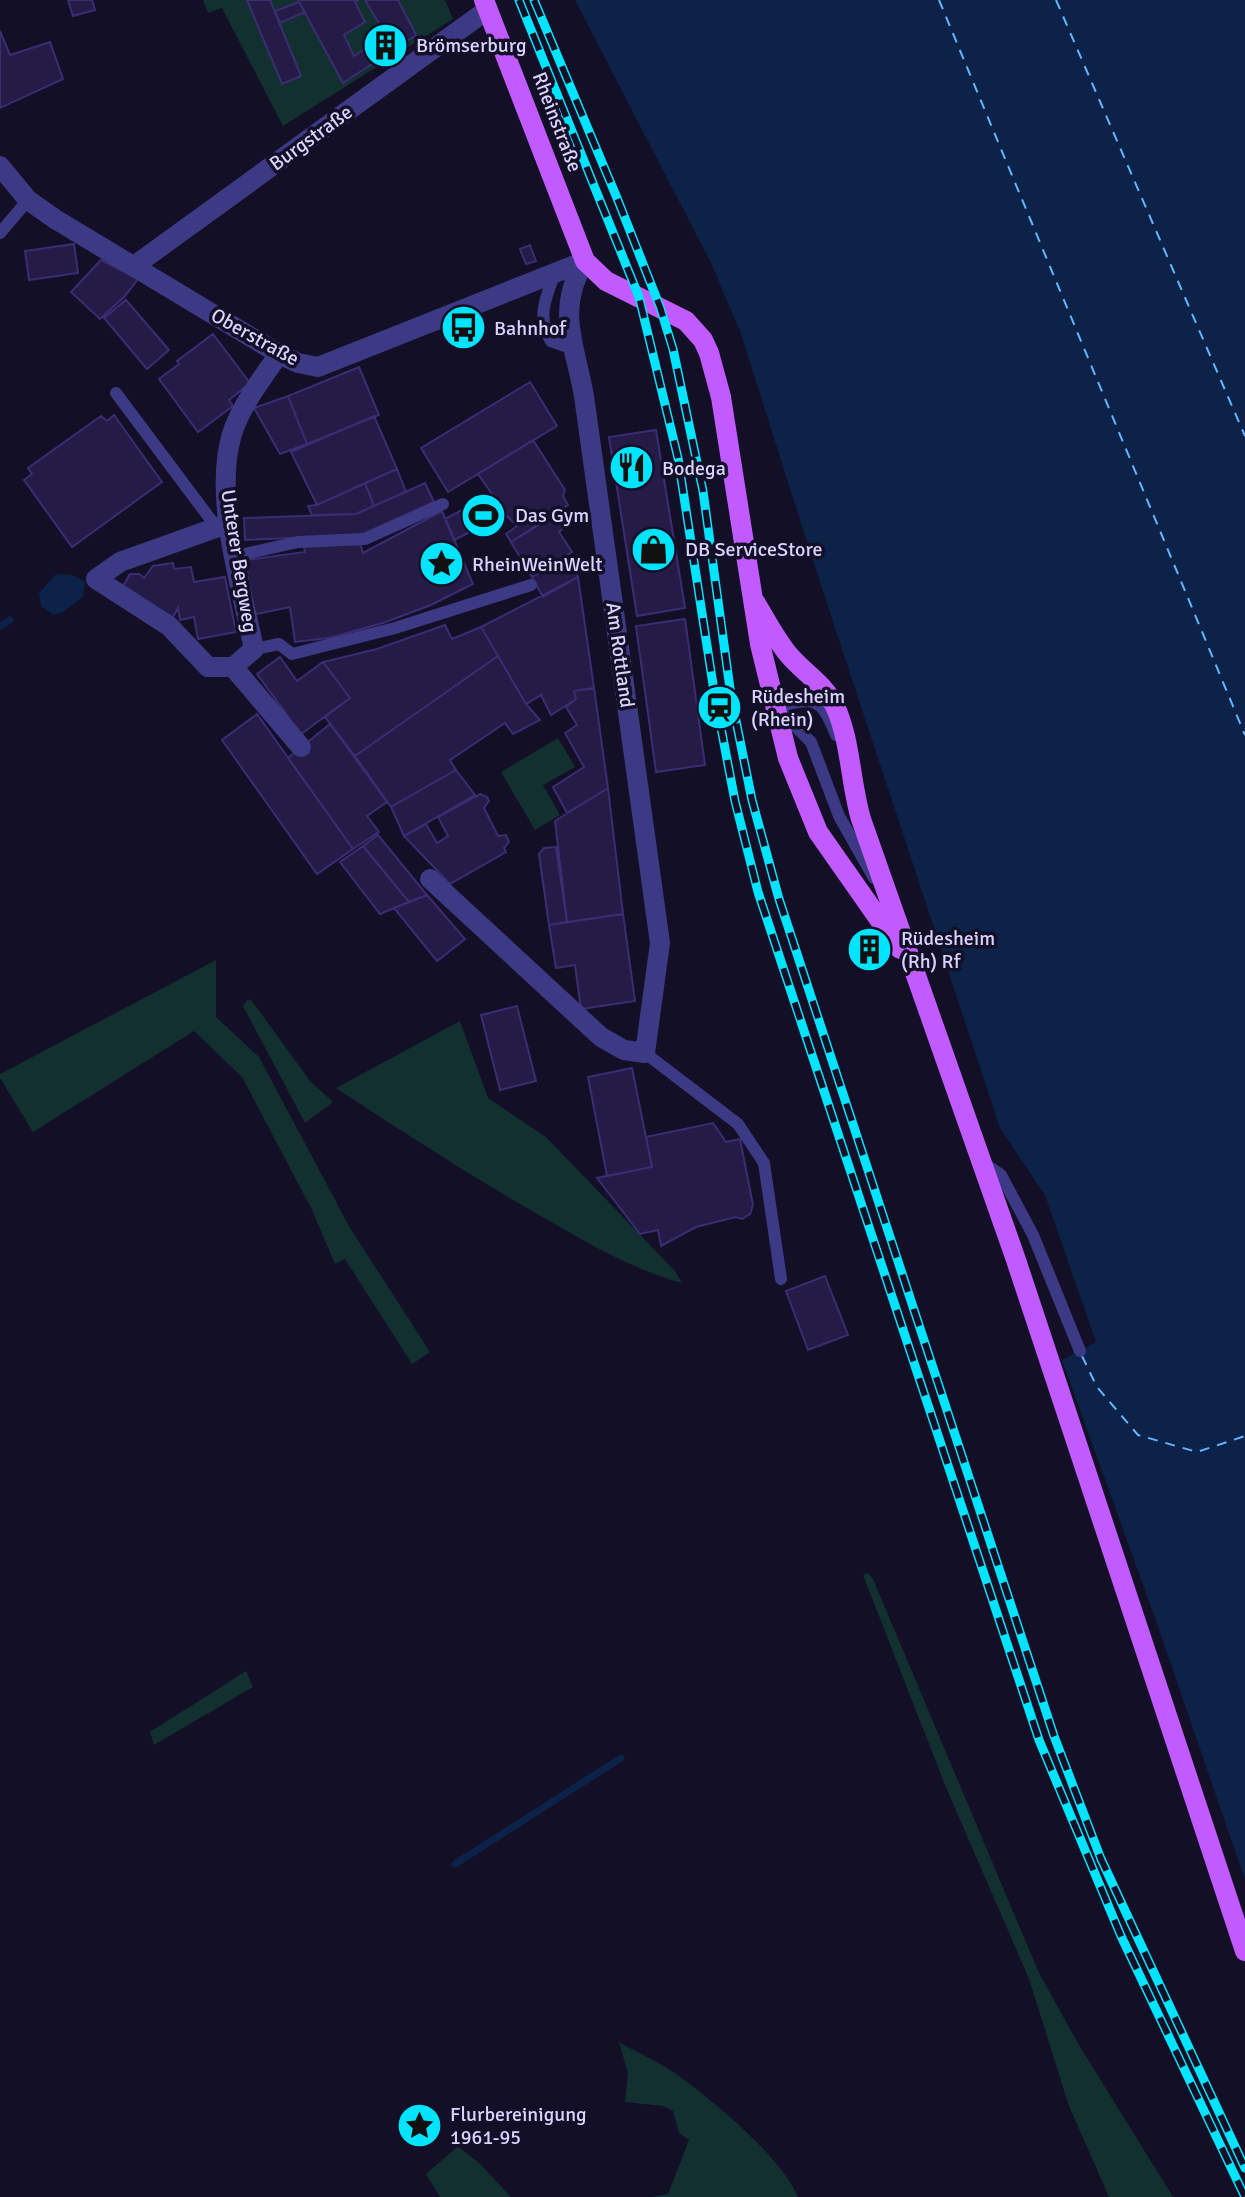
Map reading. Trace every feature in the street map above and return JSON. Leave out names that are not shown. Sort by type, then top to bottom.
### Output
[{"type":"main road","name":"Rheinstraße","points":[[486,5],[585,261]]},
{"type":"main road","points":[[585,261],[606,281],[675,313],[691,325],[703,340],[721,397],[760,644],[788,758],[818,832],[919,980]]},
{"type":"main road","points":[[755,602],[777,639],[791,657],[815,678],[835,706],[842,725],[861,819],[982,1162],[1245,1951]]},
{"type":"street","name":"Burgstraße","points":[[134,266],[486,5]]},
{"type":"street","name":"Oberstraße","points":[[0,166],[28,200],[279,354],[298,363],[318,367],[585,261]]},
{"type":"street","name":"Am Rottland","points":[[585,261],[572,281],[567,312],[576,350],[660,943],[645,1053]]},
{"type":"street","name":"Unterer Bergweg","points":[[233,667],[254,649],[236,556],[223,526],[232,434],[240,412],[279,354]]},
{"type":"street","points":[[223,526],[120,562],[96,579],[169,626],[208,667],[233,667],[301,747]]},
{"type":"street","points":[[430,879],[601,1037],[624,1050],[645,1053]]},
{"type":"lane","points":[[0,233],[28,200]]},
{"type":"lane","points":[[555,273],[545,298],[543,327],[551,341],[576,350]]},
{"type":"lane","points":[[116,393],[223,526]]},
{"type":"lane","points":[[236,556],[298,542],[365,539],[443,504]]},
{"type":"lane","points":[[254,649],[279,644],[292,654],[395,628],[531,585]]},
{"type":"lane","points":[[776,707],[806,700],[820,704],[827,712],[852,784]]},
{"type":"lane","points":[[645,1053],[738,1124],[764,1163],[781,1279]]},
{"type":"lane","points":[[982,1162],[1001,1175],[1033,1235],[1080,1351]]},
{"type":"green space","points":[[203,0],[445,0],[453,19],[283,126],[222,8],[208,13]]},
{"type":"green space","points":[[558,738],[575,767],[543,785],[560,815],[535,830],[501,772]]},
{"type":"green space","points":[[216,960],[216,1017],[259,1057],[350,1228],[430,1352],[412,1364],[345,1259],[335,1264],[311,1208],[242,1077],[194,1031],[33,1132],[0,1078],[0,1074]]},
{"type":"green space","points":[[248,999],[310,1081],[333,1102],[305,1123],[243,1006]]},
{"type":"green space","points":[[460,1021],[488,1098],[546,1137],[675,1271],[682,1283],[626,1262],[573,1235],[462,1169],[336,1088]]},
{"type":"green space","points":[[868,1573],[1039,1973],[1079,2045],[1173,2197],[1109,2197],[1069,2106],[1029,1979],[945,1785],[863,1575]]},
{"type":"green space","points":[[246,1671],[253,1687],[154,1745],[150,1732]]},
{"type":"green space","points":[[619,2042],[676,2074],[730,2117],[778,2165],[798,2197],[652,2197],[668,2194],[689,2140],[679,2133],[673,2111],[663,2106],[625,2102],[628,2073]]},
{"type":"green space","points":[[458,2146],[511,2197],[440,2197],[426,2174]]},
{"type":"water","points":[[575,0],[1245,0],[1245,1880],[1062,1360],[1096,1342],[1045,1195],[1000,1128],[741,334],[711,263]]},
{"type":"water","points":[[56,574],[71,575],[85,581],[83,597],[63,612],[53,615],[41,606],[39,593]]},
{"type":"building","points":[[68,0],[92,0],[95,10],[73,16]]},
{"type":"building","points":[[247,0],[270,0],[301,76],[282,84]]},
{"type":"building","name":"Brömserburg","points":[[298,0],[358,0],[355,2],[365,22],[344,35],[354,56],[386,35],[365,0],[398,0],[416,35],[343,83]]},
{"type":"building","points":[[299,2],[305,12],[280,23],[275,11]]},
{"type":"building","points":[[0,31],[10,55],[50,42],[63,79],[0,108]]},
{"type":"building","points":[[74,244],[78,273],[29,280],[25,251]]},
{"type":"building","points":[[530,245],[536,261],[526,264],[520,249]]},
{"type":"building","points":[[101,260],[138,279],[100,319],[71,292]]},
{"type":"building","points":[[126,300],[169,350],[147,369],[104,318]]},
{"type":"building","points":[[213,334],[250,383],[229,400],[233,406],[198,432],[159,379]]},
{"type":"building","points":[[359,367],[379,415],[307,444],[288,396]]},
{"type":"building","points":[[530,382],[557,426],[448,492],[421,448]]},
{"type":"building","points":[[288,396],[307,444],[280,454],[254,408]]},
{"type":"building","points":[[114,415],[162,482],[72,547],[24,480],[32,474],[28,468],[101,416],[107,421]]},
{"type":"building","points":[[374,416],[397,469],[317,505],[291,452]]},
{"type":"building","points":[[656,430],[685,608],[637,616],[609,437]]},
{"type":"building","points":[[533,440],[565,490],[563,496],[568,505],[511,542],[506,534],[517,526],[505,514],[454,540],[445,519],[492,494],[478,474]]},
{"type":"building","points":[[397,469],[406,492],[374,506],[365,483]]},
{"type":"building","points":[[365,483],[374,506],[356,514],[312,515],[308,506],[317,505]]},
{"type":"building","points":[[425,483],[434,502],[361,535],[245,540],[244,518],[356,514]]},
{"type":"building","points":[[442,511],[473,584],[431,605],[383,623],[329,638],[295,642],[290,607],[252,615],[246,560],[305,552],[303,544],[360,543],[363,553]]},
{"type":"building","points":[[560,512],[567,525],[559,532],[572,552],[532,577],[511,542]]},
{"type":"building","points":[[566,556],[578,577],[543,597],[532,577]]},
{"type":"building","points":[[173,563],[174,569],[191,567],[194,582],[225,577],[236,632],[198,639],[194,617],[180,620],[178,608],[172,619],[122,588],[130,574],[139,574],[144,578],[153,566]]},
{"type":"building","points":[[578,577],[594,688],[574,691],[576,699],[551,715],[541,695],[526,704],[481,627]]},
{"type":"building","points":[[685,619],[705,765],[656,772],[636,626]]},
{"type":"building","points":[[445,625],[452,639],[481,627],[498,656],[355,756],[325,717],[350,698],[323,662],[377,649]]},
{"type":"building","points":[[498,656],[526,704],[540,720],[513,734],[505,723],[450,760],[456,770],[391,807],[355,756]]},
{"type":"building","points":[[280,657],[297,681],[323,662],[350,698],[301,734],[257,674]]},
{"type":"building","points":[[594,688],[608,788],[567,813],[553,787],[584,767],[565,733],[577,725],[566,707],[576,699],[574,691]]},
{"type":"building","points":[[257,714],[353,849],[317,874],[222,740]]},
{"type":"building","points":[[330,724],[387,802],[367,816],[379,832],[353,849],[288,758]]},
{"type":"building","points":[[456,770],[475,795],[404,836],[391,807]]},
{"type":"building","points":[[608,788],[623,914],[567,922],[555,821]]},
{"type":"building","points":[[480,794],[489,801],[484,808],[498,836],[506,835],[509,842],[504,848],[506,852],[450,884],[404,836],[426,824],[437,843],[448,836],[438,817]]},
{"type":"building","points":[[378,835],[427,895],[409,902],[363,846]]},
{"type":"building","points":[[363,846],[409,902],[380,914],[340,862]]},
{"type":"building","points":[[556,847],[567,922],[549,925],[539,854],[544,848]]},
{"type":"building","points":[[427,895],[465,939],[437,961],[394,908]]},
{"type":"building","points":[[623,914],[635,1001],[581,1009],[575,965],[556,968],[549,925]]},
{"type":"building","name":"Rüdesheim (Rh) Rf","points":[[871,927],[884,966],[868,972],[855,933]]},
{"type":"building","points":[[517,1006],[536,1081],[500,1090],[481,1015]]},
{"type":"building","points":[[632,1068],[652,1167],[607,1176],[588,1077]]},
{"type":"building","points":[[713,1123],[726,1142],[740,1139],[753,1205],[750,1214],[742,1219],[736,1217],[696,1227],[661,1246],[658,1230],[640,1234],[597,1178],[652,1167],[646,1137]]},
{"type":"building","points":[[825,1276],[848,1335],[808,1350],[786,1291]]},
{"type":"waterway","points":[[0,626],[10,620]]},
{"type":"waterway","points":[[455,1864],[621,1758]]},
{"type":"ferry route","points":[[939,0],[1245,735]]},
{"type":"ferry route","points":[[1056,0],[1245,436]]},
{"type":"ferry route","points":[[1082,1356],[1097,1387],[1138,1435],[1197,1452],[1245,1436]]},
{"type":"railway","points":[[519,0],[639,297],[678,458],[714,691],[735,801],[758,892],[1039,1740],[1121,1936],[1245,2197]]},
{"type":"railway","points":[[534,0],[617,198],[660,307],[673,349],[703,491],[731,696],[752,800],[779,899],[1054,1736],[1101,1859],[1245,2168]]},
{"type":"place","name":"Brömserburg","points":[[385,45]]},
{"type":"place","name":"Bahnhof","points":[[463,328]]},
{"type":"place","name":"Bodega","points":[[631,468]]},
{"type":"place","name":"Das Gym","points":[[484,515]]},
{"type":"place","name":"DB ServiceStore","points":[[654,549]]},
{"type":"place","name":"RheinWeinWelt","points":[[441,564]]},
{"type":"place","name":"Rüdesheim (Rhein)","points":[[720,707]]},
{"type":"place","name":"Rüdesheim (Rh) Rf","points":[[870,949]]},
{"type":"place","name":"Flurbereinigung 1961-95","points":[[419,2126]]}]
